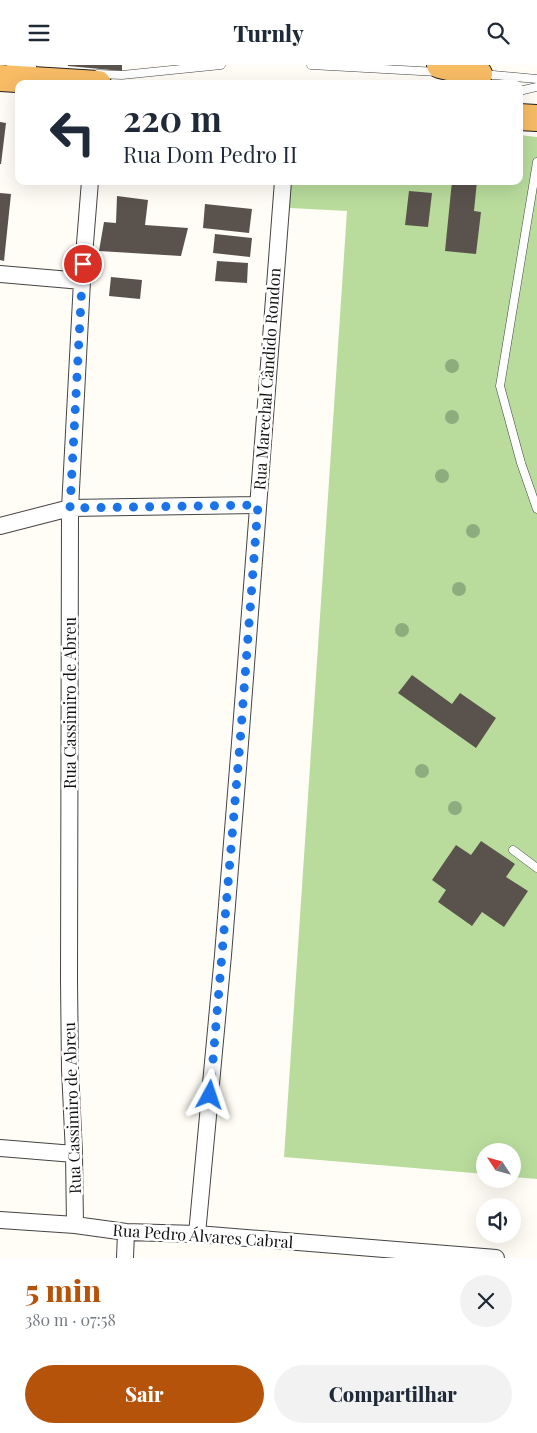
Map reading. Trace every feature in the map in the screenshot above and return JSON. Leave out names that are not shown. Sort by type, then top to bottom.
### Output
[{"type":"highway","points":[[440,65],[479,74]]},
{"type":"highway","points":[[0,77],[95,78]]},
{"type":"highway","points":[[523,117],[537,118]]},
{"type":"street","name":"Rua Cassimiro de Abreu","points":[[75,1225],[69,991],[70,508],[82,281],[90,185]]},
{"type":"street","name":"Rua Marechal Cândido Rondon","points":[[197,1234],[223,955],[282,185]]},
{"type":"street","points":[[0,274],[82,281]]},
{"type":"street","points":[[0,526],[70,508],[258,505]]},
{"type":"street","points":[[0,1149],[74,1154]]},
{"type":"street","name":"Rua Pedro Álvares Cabral","points":[[0,1220],[75,1225],[126,1232],[197,1234],[496,1258]]},
{"type":"street","points":[[125,1258],[126,1232]]},
{"type":"lane","points":[[11,65],[44,68]]},
{"type":"lane","points":[[95,78],[221,65]]},
{"type":"lane","points":[[311,65],[537,79]]},
{"type":"lane","points":[[523,90],[537,87]]},
{"type":"lane","points":[[537,162],[500,386],[521,463],[537,509]]},
{"type":"lane","points":[[513,850],[537,868]]},
{"type":"green space","points":[[523,135],[537,137],[537,1179],[521,1178],[521,1143],[476,1143],[476,1173],[284,1157],[347,211],[290,208],[290,185],[523,185]]},
{"type":"building","points":[[122,65],[122,71],[68,66]]},
{"type":"building","points":[[0,122],[6,123],[1,164],[0,164]]},
{"type":"building","points":[[452,185],[477,185],[474,211],[481,212],[476,254],[445,251]]},
{"type":"building","points":[[409,191],[432,193],[428,227],[405,225]]},
{"type":"building","points":[[0,193],[11,194],[4,261],[0,260]]},
{"type":"building","points":[[117,196],[148,200],[145,225],[188,228],[181,256],[99,251],[104,222],[116,223]]},
{"type":"building","points":[[205,204],[252,209],[249,233],[203,228]]},
{"type":"building","points":[[215,234],[252,238],[250,257],[213,253]]},
{"type":"building","points":[[217,261],[248,263],[247,283],[215,281]]},
{"type":"building","points":[[111,277],[142,280],[140,299],[109,296]]},
{"type":"building","points":[[412,675],[452,704],[460,693],[496,718],[476,748],[398,693]]},
{"type":"building","points":[[481,841],[515,864],[506,877],[528,891],[504,927],[482,912],[472,926],[438,902],[446,890],[432,880],[456,845],[471,855]]},
{"type":"route","points":[[83,264],[70,508],[258,505],[223,955],[210,1095]]}]
